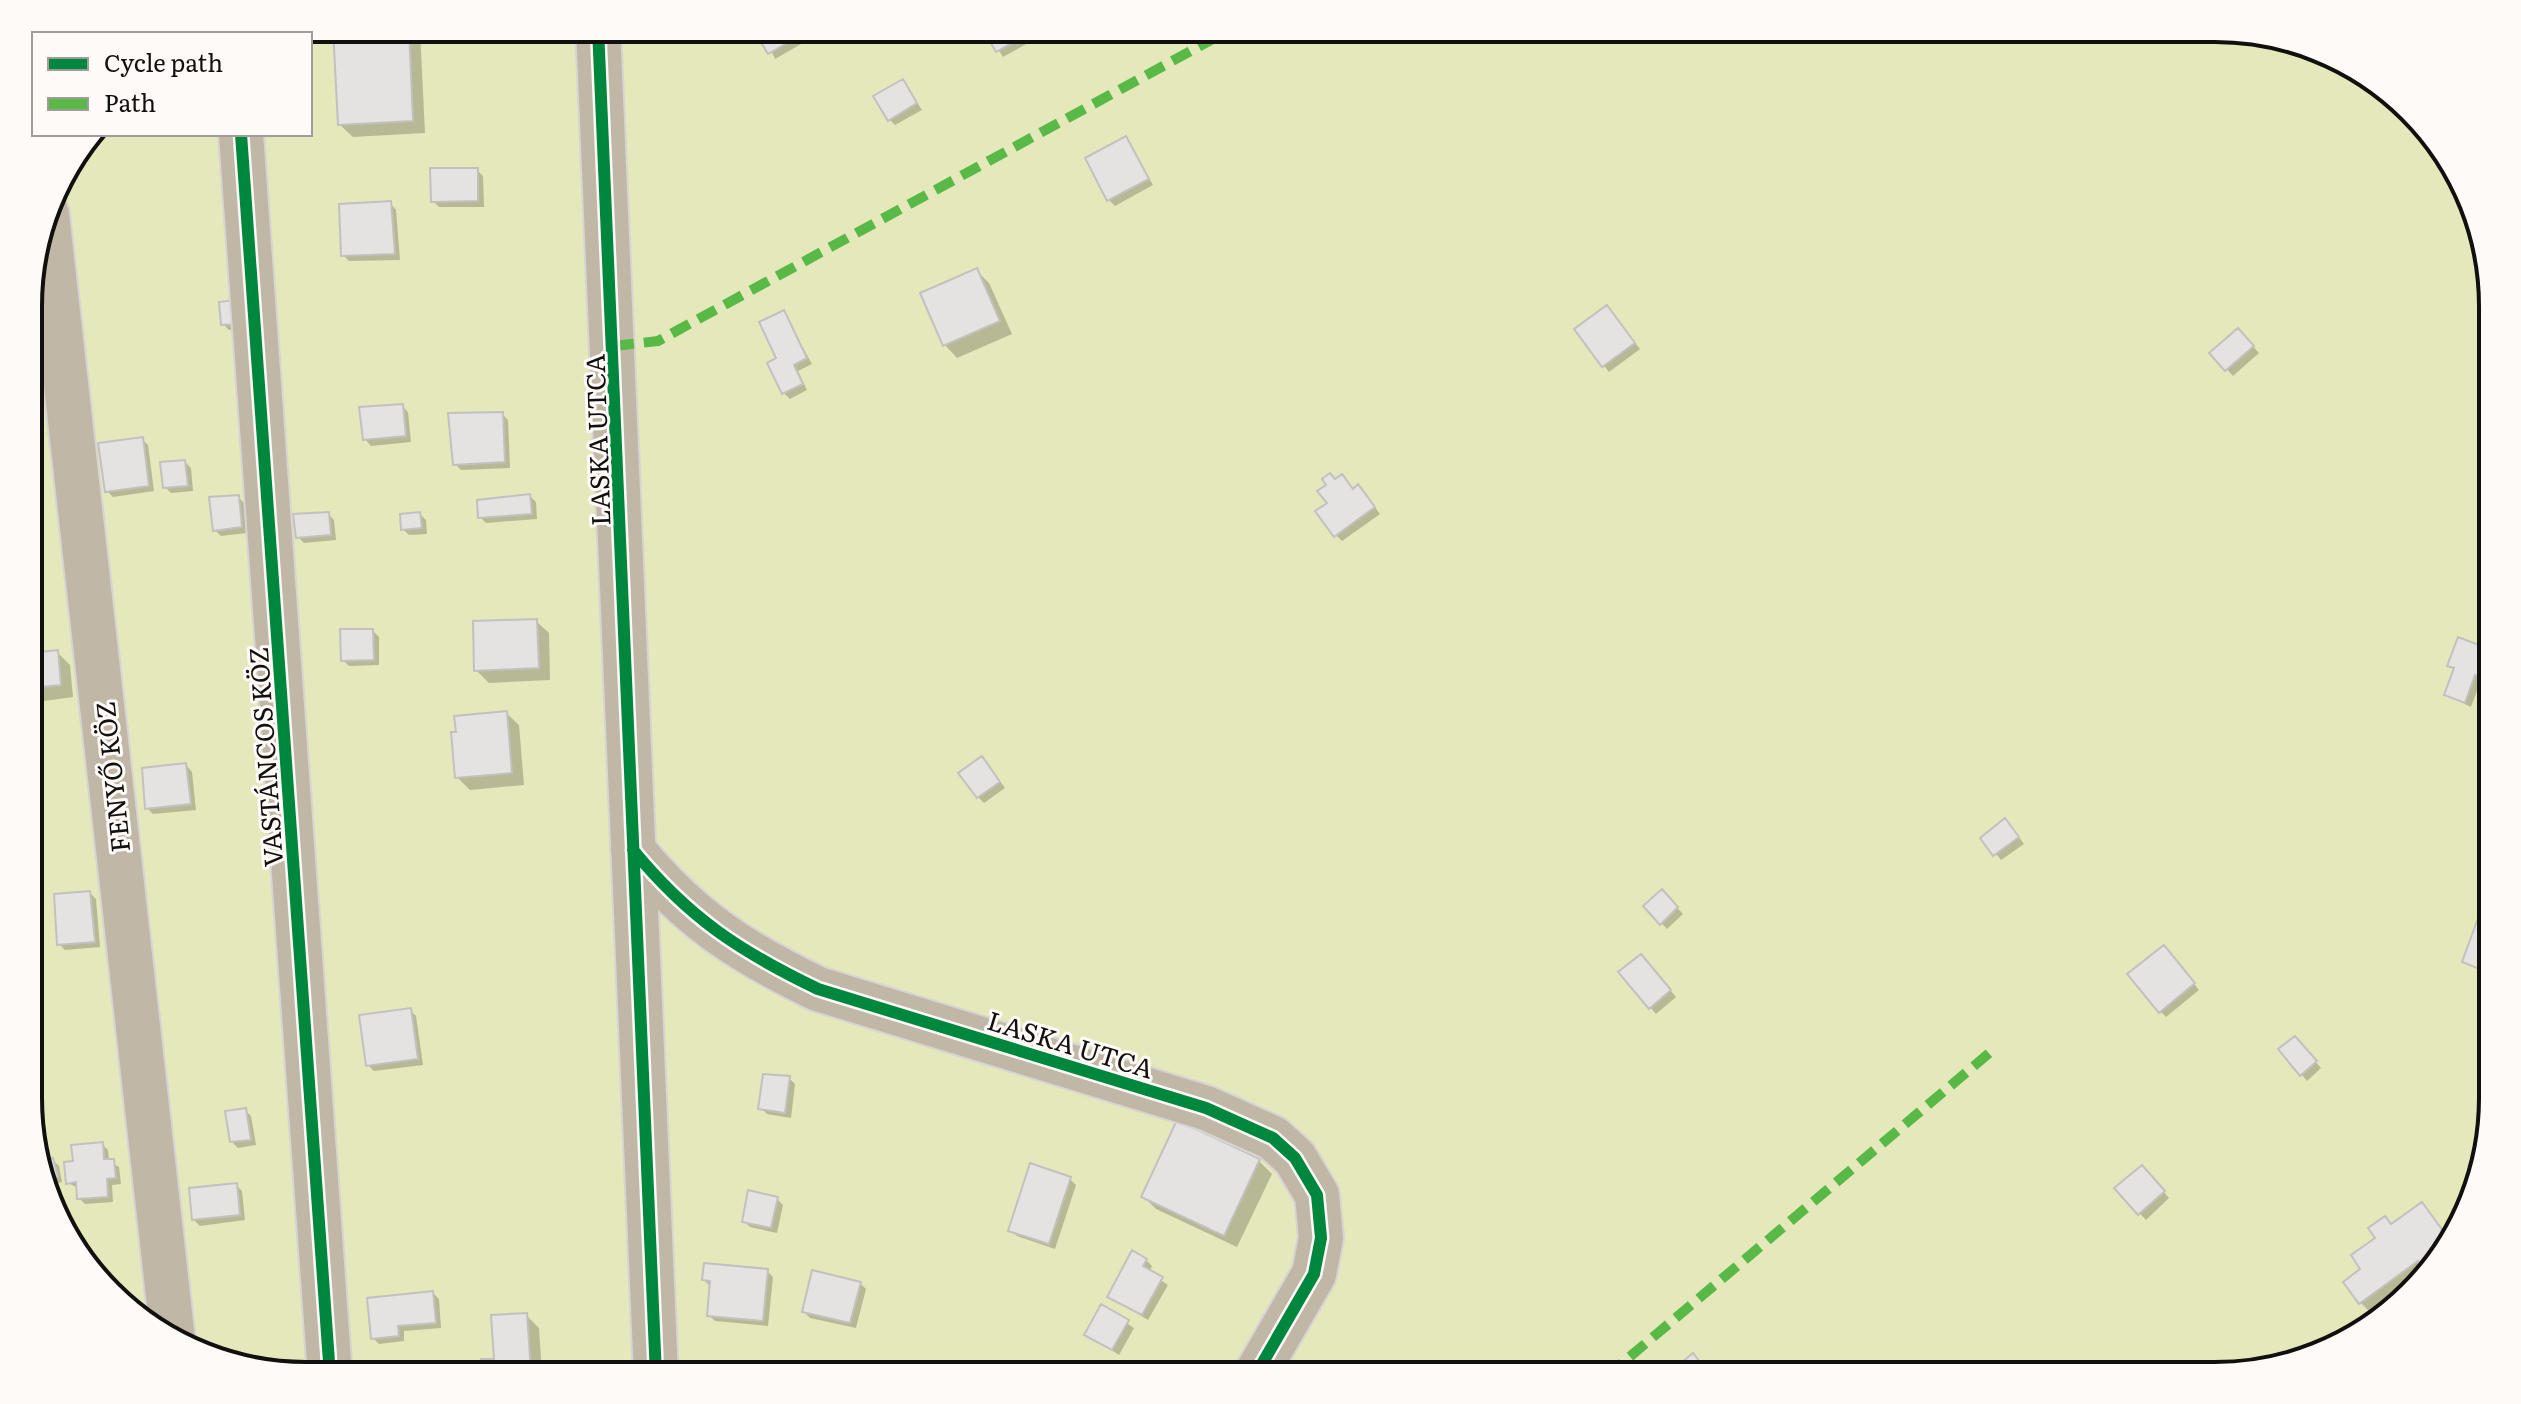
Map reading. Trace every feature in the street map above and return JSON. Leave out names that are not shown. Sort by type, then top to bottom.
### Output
[{"type":"street","name":"LASKA UTCA","points":[[599,42],[655,1362]]},
{"type":"street","name":"VASTÁNCOS KÖZ","points":[[241,136],[329,1362]]},
{"type":"street","name":"FENYŐ KÖZ","points":[[50,242],[171,1325]]},
{"type":"street","name":"LASKA UTCA","points":[[633,850],[668,893],[713,930],[759,961],[818,989],[1206,1108],[1273,1138],[1295,1158],[1317,1195],[1321,1238],[1314,1274],[1263,1362]]},
{"type":"green space","points":[[312,42],[2215,42],[2249,44],[2316,62],[2347,77],[2376,97],[2402,119],[2424,145],[2452,189],[2474,254],[2478,289],[2478,1115],[2474,1150],[2452,1215],[2435,1245],[2413,1272],[2362,1318],[2300,1348],[2267,1357],[2232,1361],[306,1362],[272,1360],[205,1342],[174,1327],[145,1307],[108,1272],[86,1245],[62,1199],[44,1132],[42,306],[44,272],[51,238],[69,189],[86,159],[105,136],[312,136]]},
{"type":"building","points":[[334,42],[410,42],[413,121],[338,125]]},
{"type":"building","points":[[761,42],[789,42],[768,54]]},
{"type":"building","points":[[990,42],[1014,42],[996,52]]},
{"type":"building","points":[[903,79],[917,103],[888,121],[873,96]]},
{"type":"building","points":[[1126,136],[1149,179],[1107,201],[1085,158]]},
{"type":"building","points":[[430,168],[478,168],[478,201],[431,202]]},
{"type":"building","points":[[391,201],[395,254],[341,256],[339,204]]},
{"type":"building","points":[[977,268],[1000,321],[943,346],[920,293]]},
{"type":"building","points":[[235,300],[238,324],[221,325],[219,302]]},
{"type":"building","points":[[1607,305],[1635,343],[1602,367],[1574,329]]},
{"type":"building","points":[[784,310],[807,358],[794,365],[803,384],[782,394],[767,363],[776,358],[759,322]]},
{"type":"building","points":[[2238,328],[2254,346],[2225,371],[2209,353]]},
{"type":"building","points":[[403,404],[406,436],[363,440],[359,407]]},
{"type":"building","points":[[503,412],[505,462],[453,465],[448,413]]},
{"type":"building","points":[[143,437],[149,486],[105,492],[98,443]]},
{"type":"building","points":[[185,460],[188,486],[163,488],[160,462]]},
{"type":"building","points":[[1330,473],[1335,479],[1342,474],[1353,489],[1358,484],[1375,507],[1334,537],[1315,511],[1327,503],[1317,491],[1326,485],[1322,479]]},
{"type":"building","points":[[530,494],[532,514],[478,518],[477,500]]},
{"type":"building","points":[[239,495],[242,527],[213,531],[209,497]]},
{"type":"building","points":[[329,512],[331,535],[296,538],[293,514]]},
{"type":"building","points":[[420,512],[422,528],[401,530],[400,514]]},
{"type":"building","points":[[537,619],[539,668],[474,671],[473,621]]},
{"type":"building","points":[[340,629],[373,629],[374,660],[341,661]]},
{"type":"building","points":[[2458,637],[2478,645],[2478,676],[2475,675],[2465,703],[2444,695],[2454,668],[2447,666]]},
{"type":"building","points":[[58,650],[61,685],[42,687],[42,652]]},
{"type":"building","points":[[507,711],[512,773],[455,778],[451,732],[456,732],[454,716]]},
{"type":"building","points":[[982,756],[1000,782],[977,798],[958,773]]},
{"type":"building","points":[[186,763],[191,804],[145,809],[142,768]]},
{"type":"building","points":[[2005,818],[2019,837],[1993,856],[1980,838]]},
{"type":"building","points":[[1662,889],[1678,907],[1660,925],[1643,906]]},
{"type":"building","points":[[90,891],[95,942],[57,945],[54,894]]},
{"type":"building","points":[[2477,921],[2478,968],[2462,962]]},
{"type":"building","points":[[2164,945],[2195,983],[2159,1013],[2127,974]]},
{"type":"building","points":[[1641,954],[1671,990],[1649,1009],[1618,972]]},
{"type":"building","points":[[411,1008],[418,1059],[366,1066],[359,1015]]},
{"type":"building","points":[[2295,1036],[2317,1061],[2300,1076],[2278,1049]]},
{"type":"building","points":[[763,1074],[790,1076],[785,1113],[758,1109]]},
{"type":"building","points":[[246,1108],[251,1140],[230,1142],[225,1111]]},
{"type":"building","points":[[1177,1120],[1260,1159],[1224,1236],[1141,1197]]},
{"type":"building","points":[[103,1142],[104,1159],[114,1159],[116,1178],[107,1179],[108,1197],[77,1199],[76,1182],[66,1184],[64,1162],[73,1161],[71,1145]]},
{"type":"building","points":[[53,1158],[58,1177],[55,1177],[50,1159]]},
{"type":"building","points":[[1030,1163],[1071,1177],[1049,1244],[1008,1231]]},
{"type":"building","points":[[2142,1165],[2165,1191],[2138,1215],[2114,1188]]},
{"type":"building","points":[[237,1183],[240,1215],[192,1220],[189,1188]]},
{"type":"building","points":[[748,1190],[778,1197],[771,1228],[742,1222]]},
{"type":"building","points":[[2422,1202],[2443,1231],[2420,1264],[2418,1261],[2359,1304],[2343,1282],[2360,1269],[2351,1255],[2375,1238],[2368,1228],[2385,1216],[2391,1224]]},
{"type":"building","points":[[1132,1250],[1147,1259],[1143,1266],[1163,1277],[1142,1315],[1107,1297]]},
{"type":"building","points":[[704,1263],[768,1269],[763,1321],[707,1316],[710,1281],[702,1280]]},
{"type":"building","points":[[812,1270],[861,1282],[850,1323],[802,1312]]},
{"type":"building","points":[[433,1291],[436,1323],[398,1326],[399,1336],[371,1339],[367,1298]]},
{"type":"building","points":[[1101,1304],[1129,1320],[1112,1350],[1084,1335]]},
{"type":"building","points":[[527,1313],[530,1362],[481,1362],[481,1359],[494,1359],[491,1315]]},
{"type":"building","points":[[1693,1353],[1700,1361],[1683,1361]]},
{"type":"marked path","points":[[614,346],[658,341],[1207,42]]},
{"type":"marked path","points":[[1624,1361],[1994,1049]]},
{"type":"cycle path","points":[[599,42],[655,1362]]},
{"type":"cycle path","points":[[241,136],[329,1362]]},
{"type":"cycle path","points":[[633,850],[674,895],[717,931],[764,961],[818,989],[1206,1108],[1273,1138],[1295,1158],[1317,1195],[1321,1238],[1314,1274],[1263,1362]]}]
